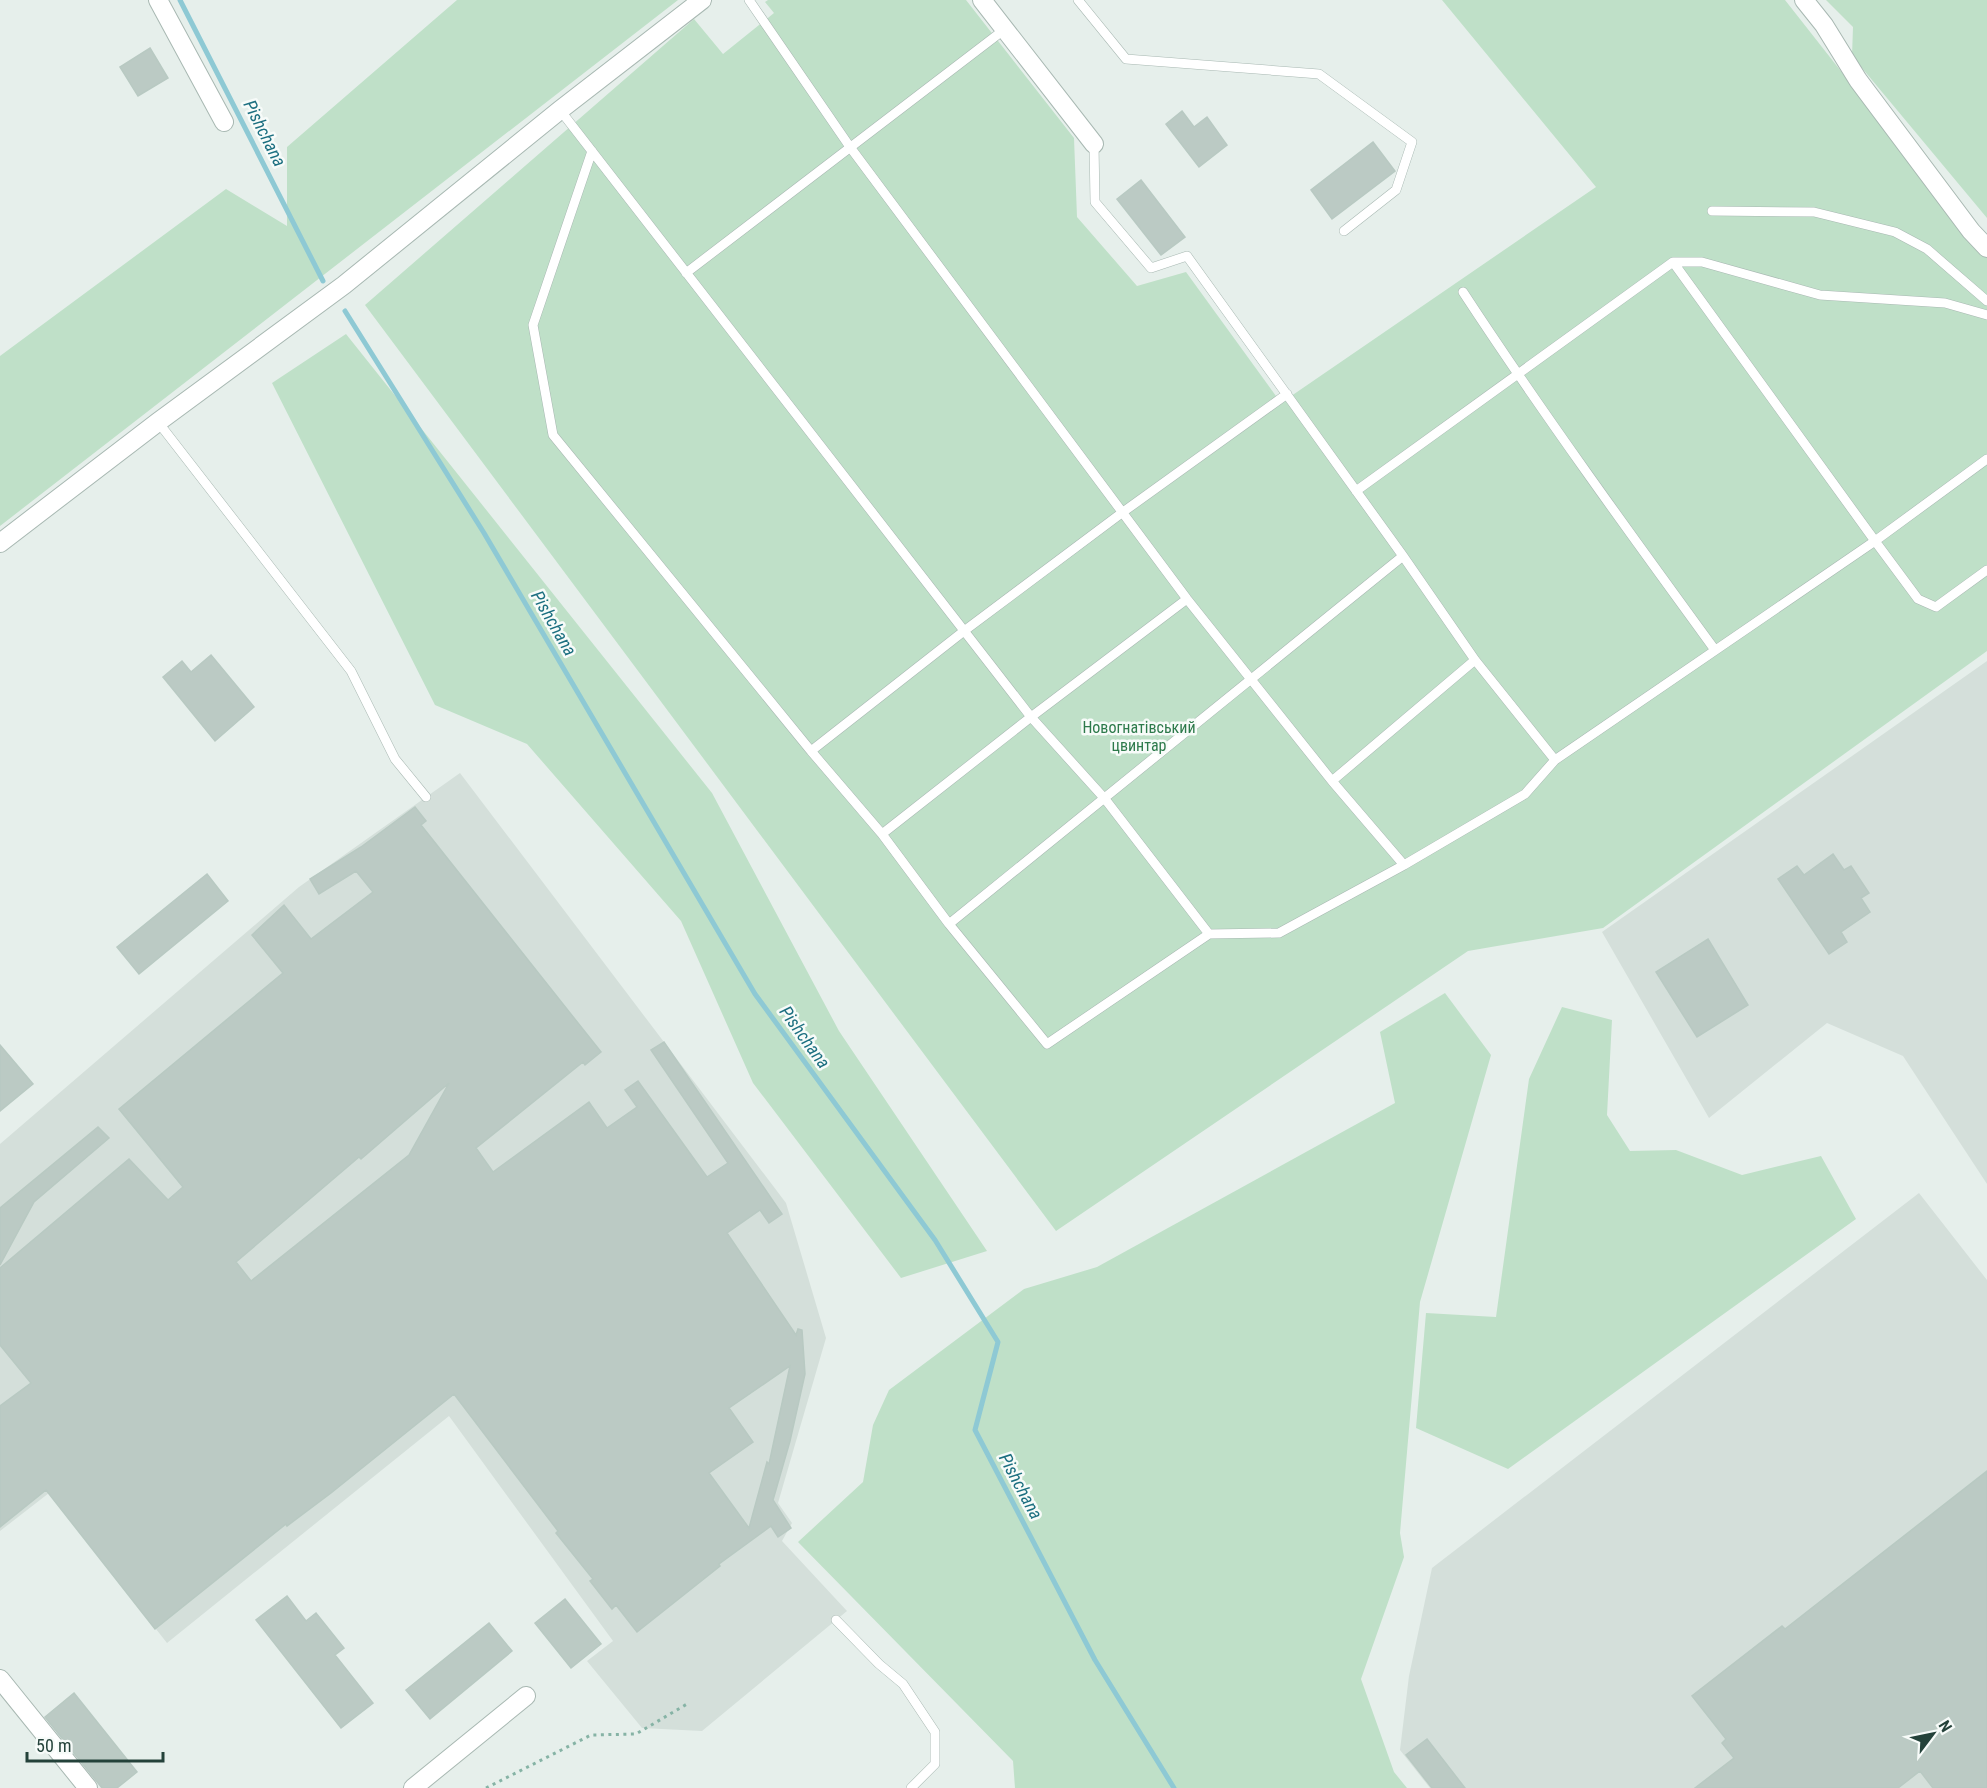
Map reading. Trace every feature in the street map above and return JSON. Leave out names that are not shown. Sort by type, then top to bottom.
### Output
[{"type":"street","points":[[158,0],[224,122]]},
{"type":"street","points":[[0,543],[158,422],[344,285],[560,110],[702,0]]},
{"type":"street","points":[[982,0],[1094,144]]},
{"type":"street","points":[[1804,0],[1824,25],[1858,80],[1971,231],[1987,248]]},
{"type":"street","points":[[0,1679],[88,1788]]},
{"type":"street","points":[[413,1788],[526,1696]]},
{"type":"lane","points":[[749,0],[850,147],[1187,599],[1332,781],[1404,866]]},
{"type":"lane","points":[[1078,0],[1126,59],[1319,74],[1412,142],[1396,190],[1344,231]]},
{"type":"lane","points":[[686,273],[1005,29]]},
{"type":"lane","points":[[560,110],[1031,717],[1105,799],[1209,934]]},
{"type":"lane","points":[[1094,144],[1095,202],[1151,268],[1187,256],[1475,660],[1555,760]]},
{"type":"lane","points":[[592,152],[533,325],[553,435],[811,751],[882,834],[949,924],[1047,1044],[1209,934],[1279,933],[1404,866],[1525,794],[1555,760],[1875,541],[1987,459]]},
{"type":"lane","points":[[1712,211],[1814,212],[1895,232],[1927,249],[1987,301]]},
{"type":"lane","points":[[1356,491],[1673,262],[1702,262],[1820,295],[1945,303],[1987,315]]},
{"type":"lane","points":[[1673,262],[1918,599],[1936,607],[1987,570]]},
{"type":"lane","points":[[1463,291],[1517,375],[1715,650]]},
{"type":"lane","points":[[811,751],[964,631],[1123,512],[1287,394]]},
{"type":"lane","points":[[158,422],[351,671],[395,759],[426,797]]},
{"type":"lane","points":[[949,924],[1403,556]]},
{"type":"lane","points":[[882,834],[1187,599]]},
{"type":"lane","points":[[1332,781],[1475,660]]},
{"type":"lane","points":[[836,1620],[879,1664],[903,1684],[935,1732],[935,1764],[911,1788]]},
{"type":"path","points":[[486,1788],[591,1735],[636,1734],[687,1704]]},
{"type":"shaded area","points":[[1987,661],[1987,1184],[1903,1056],[1827,1023],[1709,1118],[1602,932]]},
{"type":"shaded area","points":[[460,773],[786,1203],[826,1338],[778,1503],[792,1523],[782,1541],[847,1611],[702,1731],[642,1728],[587,1661],[613,1641],[449,1416],[167,1643],[49,1493],[0,1531],[0,1144],[299,887]]},
{"type":"shaded area","points":[[1919,1193],[1987,1280],[1987,1788],[1430,1788],[1400,1750],[1409,1676],[1432,1568]]},
{"type":"green space","points":[[457,0],[678,0],[0,526],[0,356],[226,189],[287,226],[287,147]]},
{"type":"green space","name":"Новогнатівський цвинтар","points":[[768,0],[966,0],[1074,138],[1077,217],[1137,286],[1186,272],[1281,403],[1596,187],[1442,0],[1785,0],[1987,257],[1987,651],[1603,928],[1468,951],[1056,1231],[365,305],[694,19],[723,54],[774,13],[765,2]]},
{"type":"green space","points":[[1826,0],[1987,0],[1987,218],[1852,56],[1853,27]]},
{"type":"green space","points":[[346,334],[712,793],[839,1031],[987,1251],[901,1278],[753,1083],[681,921],[527,744],[435,705],[272,383]]},
{"type":"green space","points":[[1445,993],[1491,1055],[1420,1302],[1400,1533],[1404,1557],[1361,1679],[1394,1772],[1407,1788],[1015,1788],[1013,1761],[798,1542],[863,1482],[873,1425],[889,1390],[1024,1289],[1097,1267],[1395,1103],[1380,1032]]},
{"type":"green space","points":[[1562,1007],[1612,1020],[1607,1115],[1630,1151],[1676,1150],[1742,1175],[1821,1156],[1856,1219],[1508,1469],[1416,1428],[1426,1313],[1496,1317],[1529,1079]]},
{"type":"building","points":[[150,48],[168,78],[138,96],[120,67]]},
{"type":"building","points":[[1182,111],[1194,127],[1207,117],[1227,145],[1199,167],[1166,124]]},
{"type":"building","points":[[1373,142],[1395,171],[1332,219],[1311,190]]},
{"type":"building","points":[[1141,180],[1185,237],[1161,255],[1117,199]]},
{"type":"building","points":[[211,655],[254,707],[215,741],[163,677],[182,661],[191,672]]},
{"type":"building","points":[[415,807],[426,821],[421,825],[601,1052],[585,1065],[583,1062],[476,1148],[493,1172],[589,1102],[607,1128],[637,1107],[625,1090],[638,1081],[707,1177],[728,1163],[651,1050],[664,1042],[782,1214],[769,1223],[760,1210],[727,1233],[796,1335],[798,1329],[802,1330],[805,1374],[790,1441],[773,1500],[791,1528],[778,1537],[771,1526],[719,1564],[720,1566],[637,1632],[616,1605],[612,1609],[590,1581],[593,1579],[556,1533],[558,1531],[454,1394],[331,1493],[287,1526],[286,1524],[155,1629],[46,1490],[0,1527],[0,1406],[31,1383],[0,1345],[0,1268],[129,1159],[168,1200],[183,1187],[119,1109],[283,973],[252,935],[284,905],[311,939],[373,892],[356,871],[319,894],[310,879],[361,847]],"holes":[[[449,1083],[409,1155],[251,1281],[236,1262]],[[790,1366],[769,1464],[767,1462],[749,1528],[709,1473],[753,1442],[729,1408]]]},
{"type":"building","points":[[1833,854],[1844,870],[1851,866],[1869,893],[1861,898],[1870,912],[1841,932],[1847,942],[1829,954],[1778,879],[1797,866],[1804,875]]},
{"type":"building","points":[[207,874],[228,901],[139,974],[117,947]]},
{"type":"building","points":[[1708,939],[1748,1005],[1697,1037],[1656,972]]},
{"type":"building","points":[[0,1045],[33,1084],[0,1111]]},
{"type":"building","points":[[98,1127],[109,1138],[34,1202],[0,1265],[0,1208]]},
{"type":"building","points":[[1987,1471],[1987,1788],[1933,1788],[1920,1771],[1898,1788],[1695,1788],[1734,1758],[1722,1743],[1726,1739],[1692,1696],[1782,1626],[1785,1629]]},
{"type":"building","points":[[287,1596],[306,1621],[316,1613],[344,1648],[335,1655],[373,1703],[341,1728],[256,1620]]},
{"type":"building","points":[[565,1599],[601,1644],[571,1668],[535,1623]]},
{"type":"building","points":[[489,1623],[512,1651],[430,1719],[406,1690]]},
{"type":"building","points":[[74,1693],[137,1772],[117,1788],[102,1788],[45,1717]]},
{"type":"building","points":[[1427,1739],[1465,1788],[1432,1788],[1406,1755]]},
{"type":"waterway","name":"Pishchana","points":[[180,0],[323,281]]},
{"type":"waterway","name":"Pishchana","points":[[345,311],[484,533],[755,994],[935,1240],[998,1342],[975,1430],[1095,1660],[1174,1788]]}]
